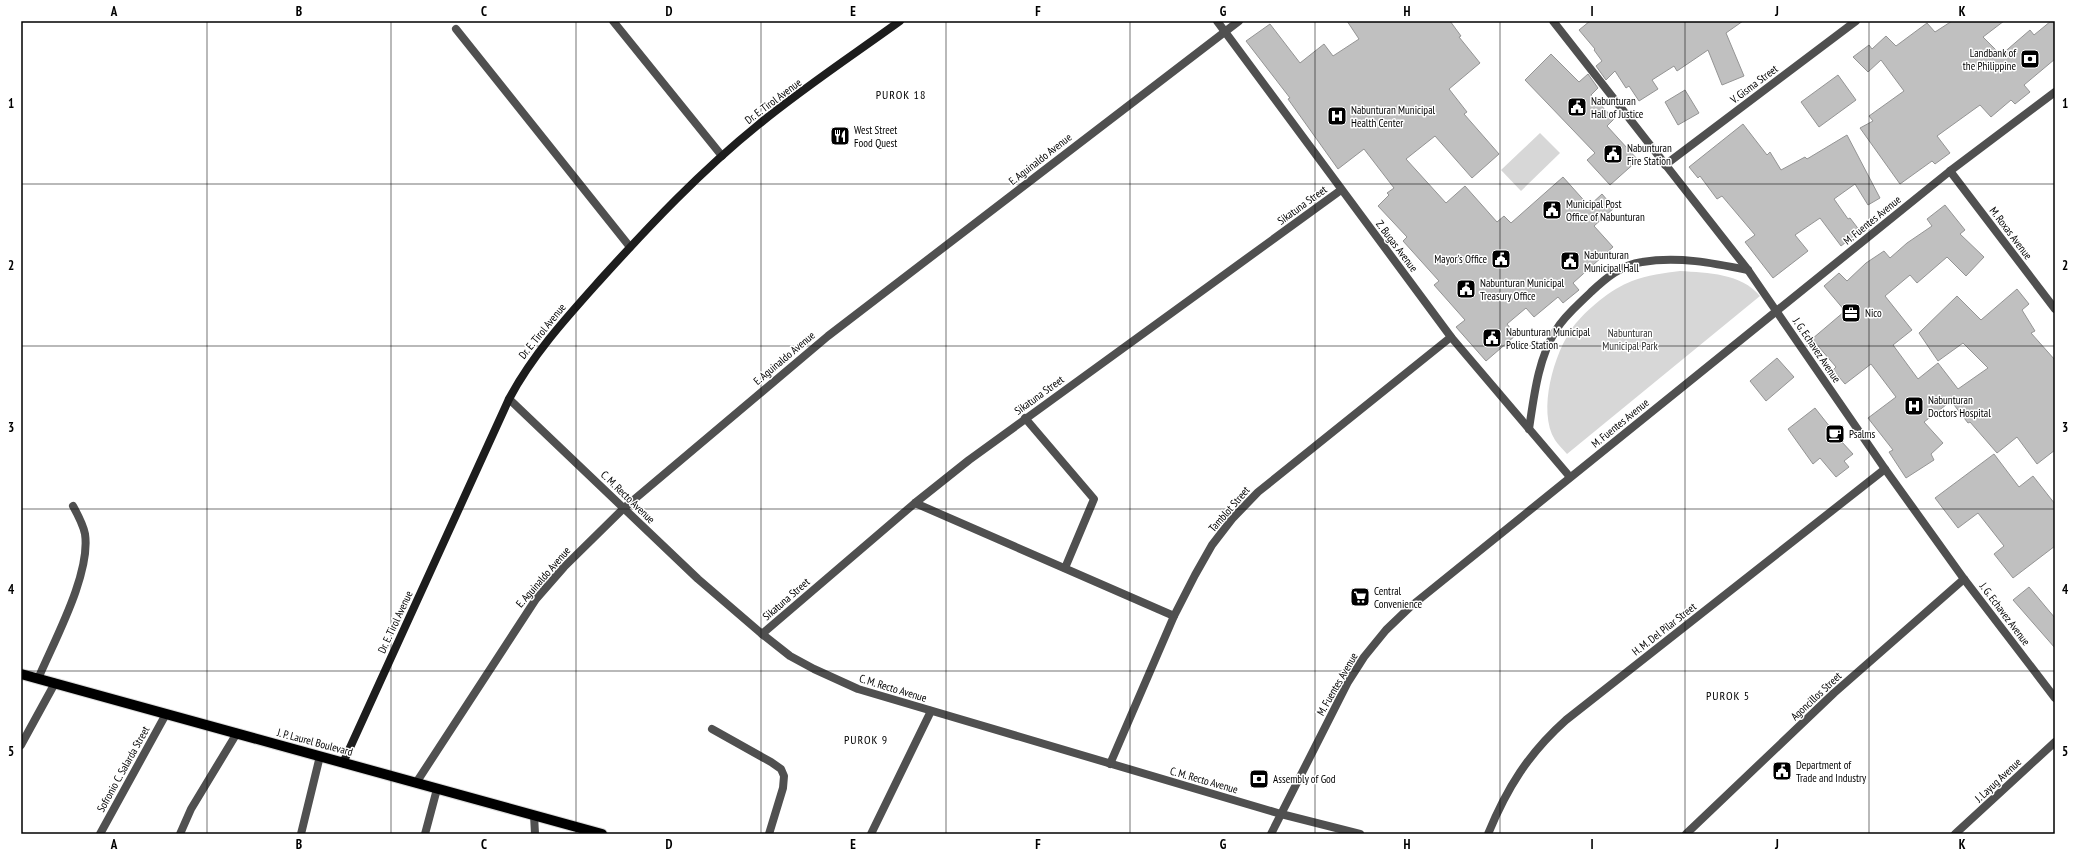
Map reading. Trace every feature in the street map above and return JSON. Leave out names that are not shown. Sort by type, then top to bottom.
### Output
[{"type":"main road","name":"Dr. E. Tirol Avenue","points":[[343,763],[509,399],[522,375],[562,323],[630,247],[722,156],[759,124],[900,21]]},
{"type":"main road","name":"J. P. Laurel Boulevard","points":[[21,674],[602,834]]},
{"type":"street","points":[[613,21],[722,156]]},
{"type":"street","name":"Z. Bugas Avenue","points":[[1217,21],[1451,337],[1570,477]]},
{"type":"street","name":"E. Aguinaldo Avenue","points":[[416,783],[536,599],[564,567],[624,508],[828,336],[1239,21]]},
{"type":"street","name":"V. Gisma Street","points":[[1665,165],[1856,21]]},
{"type":"street","name":"J. G. Echavez Avenue","points":[[1557,22],[1665,165],[1748,270],[1777,310],[1885,470],[1964,578],[2055,698]]},
{"type":"street","points":[[456,29],[630,247]]},
{"type":"street","name":"M. Fuentes Avenue","points":[[1271,834],[1348,682],[1364,658],[1386,630],[1436,586],[1777,310],[1950,171],[2055,92]]},
{"type":"street","name":"M. Roxas Avenue","points":[[1950,171],[2055,309]]},
{"type":"street","name":"Sikatuna Street","points":[[762,634],[915,503],[969,460],[1341,190]]},
{"type":"street","points":[[1529,429],[1535,391],[1549,343],[1557,329],[1568,315],[1607,277],[1623,267],[1642,262],[1662,260],[1688,260],[1748,270]]},
{"type":"street","name":"Tamblot Street","points":[[1110,764],[1174,616],[1212,545],[1232,519],[1253,498],[1451,337]]},
{"type":"street","name":"C. M. Recto Avenue","points":[[509,399],[698,579],[790,656],[814,669],[858,689],[1281,814],[1360,834]]},
{"type":"street","points":[[1025,418],[1094,499],[1066,568]]},
{"type":"street","name":"H. M. Del Pilar Street","points":[[1488,834],[1504,798],[1516,777],[1530,756],[1547,736],[1885,470]]},
{"type":"street","points":[[915,503],[1174,616]]},
{"type":"street","points":[[38,679],[78,586],[83,568],[85,534],[81,519],[73,506]]},
{"type":"street","name":"Agoncillos Street","points":[[1686,834],[1834,694],[1964,578]]},
{"type":"street","points":[[21,745],[55,683]]},
{"type":"street","points":[[871,834],[931,711]]},
{"type":"street","name":"Sofronio C. Salarda Street","points":[[100,834],[166,714]]},
{"type":"street","points":[[712,729],[772,762],[781,769],[784,776],[784,788],[769,834]]},
{"type":"street","points":[[180,834],[191,809],[237,733]]},
{"type":"street","name":"J. Layug Avenue","points":[[1955,834],[2055,742]]},
{"type":"street","points":[[301,834],[320,756]]},
{"type":"street","points":[[425,834],[437,789]]},
{"type":"street","points":[[534,815],[535,834]]},
{"type":"green space","points":[[1540,133],[1560,153],[1521,191],[1501,170]]},
{"type":"green space","name":"Nabunturan Municipal Park","points":[[1680,271],[1713,274],[1734,279],[1752,288],[1760,296],[1567,454],[1555,440],[1550,428],[1548,414],[1550,382],[1554,367],[1566,338],[1585,313],[1616,289],[1644,277]]},
{"type":"building","points":[[1347,21],[1450,21],[1461,36],[1459,37],[1480,63],[1449,89],[1467,112],[1464,114],[1499,154],[1472,178],[1435,136],[1406,159],[1446,203],[1465,186],[1497,222],[1504,216],[1511,223],[1563,177],[1589,206],[1602,194],[1614,208],[1594,226],[1613,247],[1573,283],[1579,290],[1563,303],[1558,297],[1534,317],[1526,308],[1507,324],[1516,335],[1486,361],[1456,327],[1465,320],[1434,285],[1439,281],[1403,241],[1407,237],[1378,206],[1389,195],[1387,193],[1394,188],[1364,149],[1338,169],[1288,99],[1290,98],[1246,41],[1270,24],[1300,63],[1324,44],[1333,56],[1359,39]]},
{"type":"building","points":[[1590,21],[1743,21],[1726,33],[1744,76],[1722,85],[1708,50],[1677,71],[1674,66],[1652,80],[1658,89],[1639,101],[1629,86],[1626,88],[1615,71],[1606,80],[1596,66],[1602,61],[1594,50],[1595,49],[1579,30]]},
{"type":"building","points":[[1952,21],[2004,21],[1983,37],[2001,55],[2030,30],[2034,35],[2051,21],[2055,21],[2055,59],[2024,85],[2030,92],[2015,104],[2011,100],[1991,117],[1980,105],[1937,136],[1950,153],[1935,164],[1932,161],[1900,184],[1860,128],[1873,121],[1869,116],[1904,91],[1881,60],[1868,72],[1853,57],[1869,45],[1872,49],[1886,36],[1896,46],[1927,23],[1935,32]]},
{"type":"building","name":"Nabunturan Hall of Justice","points":[[1551,54],[1579,82],[1588,74],[1598,88],[1591,95],[1614,119],[1607,126],[1638,160],[1610,185],[1587,160],[1595,153],[1525,80]]},
{"type":"building","points":[[1838,75],[1856,100],[1819,127],[1801,102]]},
{"type":"building","points":[[1685,90],[1699,113],[1678,125],[1665,102]]},
{"type":"building","points":[[1743,124],[1767,155],[1770,152],[1781,170],[1805,157],[1807,159],[1847,135],[1880,198],[1868,205],[1855,184],[1834,199],[1848,219],[1850,218],[1860,231],[1841,246],[1820,218],[1795,235],[1808,251],[1773,278],[1745,242],[1755,235],[1722,196],[1717,199],[1700,176],[1698,178],[1689,167]]},
{"type":"building","points":[[1945,205],[1965,230],[1960,234],[1984,257],[1966,276],[1947,257],[1917,283],[1910,275],[1885,296],[1912,330],[1893,345],[1918,379],[1938,363],[1958,389],[1988,368],[1963,343],[1938,361],[1919,333],[1957,296],[1981,320],[2017,289],[2029,304],[2022,310],[2035,331],[2031,333],[2055,360],[2055,450],[2037,464],[2017,437],[1997,453],[1970,422],[1968,423],[1951,401],[1924,422],[1943,443],[1931,454],[1934,460],[1906,478],[1889,452],[1893,450],[1868,418],[1896,397],[1871,364],[1845,384],[1833,370],[1836,367],[1812,339],[1845,311],[1824,286],[1839,273],[1847,281],[1866,263],[1884,251],[1890,258],[1907,243],[1932,226],[1927,219]]},
{"type":"building","points":[[1777,358],[1794,377],[1766,401],[1750,381]]},
{"type":"building","points":[[1815,408],[1830,427],[1833,425],[1844,438],[1841,441],[1853,454],[1844,461],[1849,467],[1836,477],[1820,458],[1813,464],[1788,429]]},
{"type":"building","points":[[1994,454],[2019,487],[2033,476],[2055,504],[2055,546],[2013,578],[1994,554],[2004,546],[1978,513],[1958,528],[1935,498]]},
{"type":"building","points":[[2029,587],[2055,618],[2055,648],[2013,600]]},
{"type":"place","name":"Landbank of the Philippine","points":[[2030,59]]},
{"type":"place","name":"Nabunturan Hall of Justice","points":[[1577,107]]},
{"type":"place","name":"Nabunturan Municipal Health Center","points":[[1337,116]]},
{"type":"place","name":"West Street Food Quest","points":[[840,136]]},
{"type":"place","name":"Nabunturan Fire Station","points":[[1613,154]]},
{"type":"place","name":"Municipal Post Office of Nabunturan","points":[[1552,210]]},
{"type":"place","name":"Mayor's Office","points":[[1501,259]]},
{"type":"place","name":"Nabunturan Municipal Hall","points":[[1570,261]]},
{"type":"place","name":"Nabunturan Municipal Treasury Office","points":[[1466,289]]},
{"type":"place","name":"Nico","points":[[1851,313]]},
{"type":"place","name":"Nabunturan Municipal Police Station","points":[[1492,338]]},
{"type":"place","name":"Nabunturan Doctors Hospital","points":[[1914,406]]},
{"type":"place","name":"Psalms","points":[[1835,434]]},
{"type":"place","name":"Central Convenience","points":[[1360,597]]},
{"type":"place","name":"Department of Trade and Industry","points":[[1782,771]]},
{"type":"place","name":"Assembly of God","points":[[1259,779]]},
{"type":"district","name":"PUROK 18","points":[[901,95]]},
{"type":"district","name":"PUROK 5","points":[[1728,696]]},
{"type":"district","name":"PUROK 9","points":[[866,740]]}]
